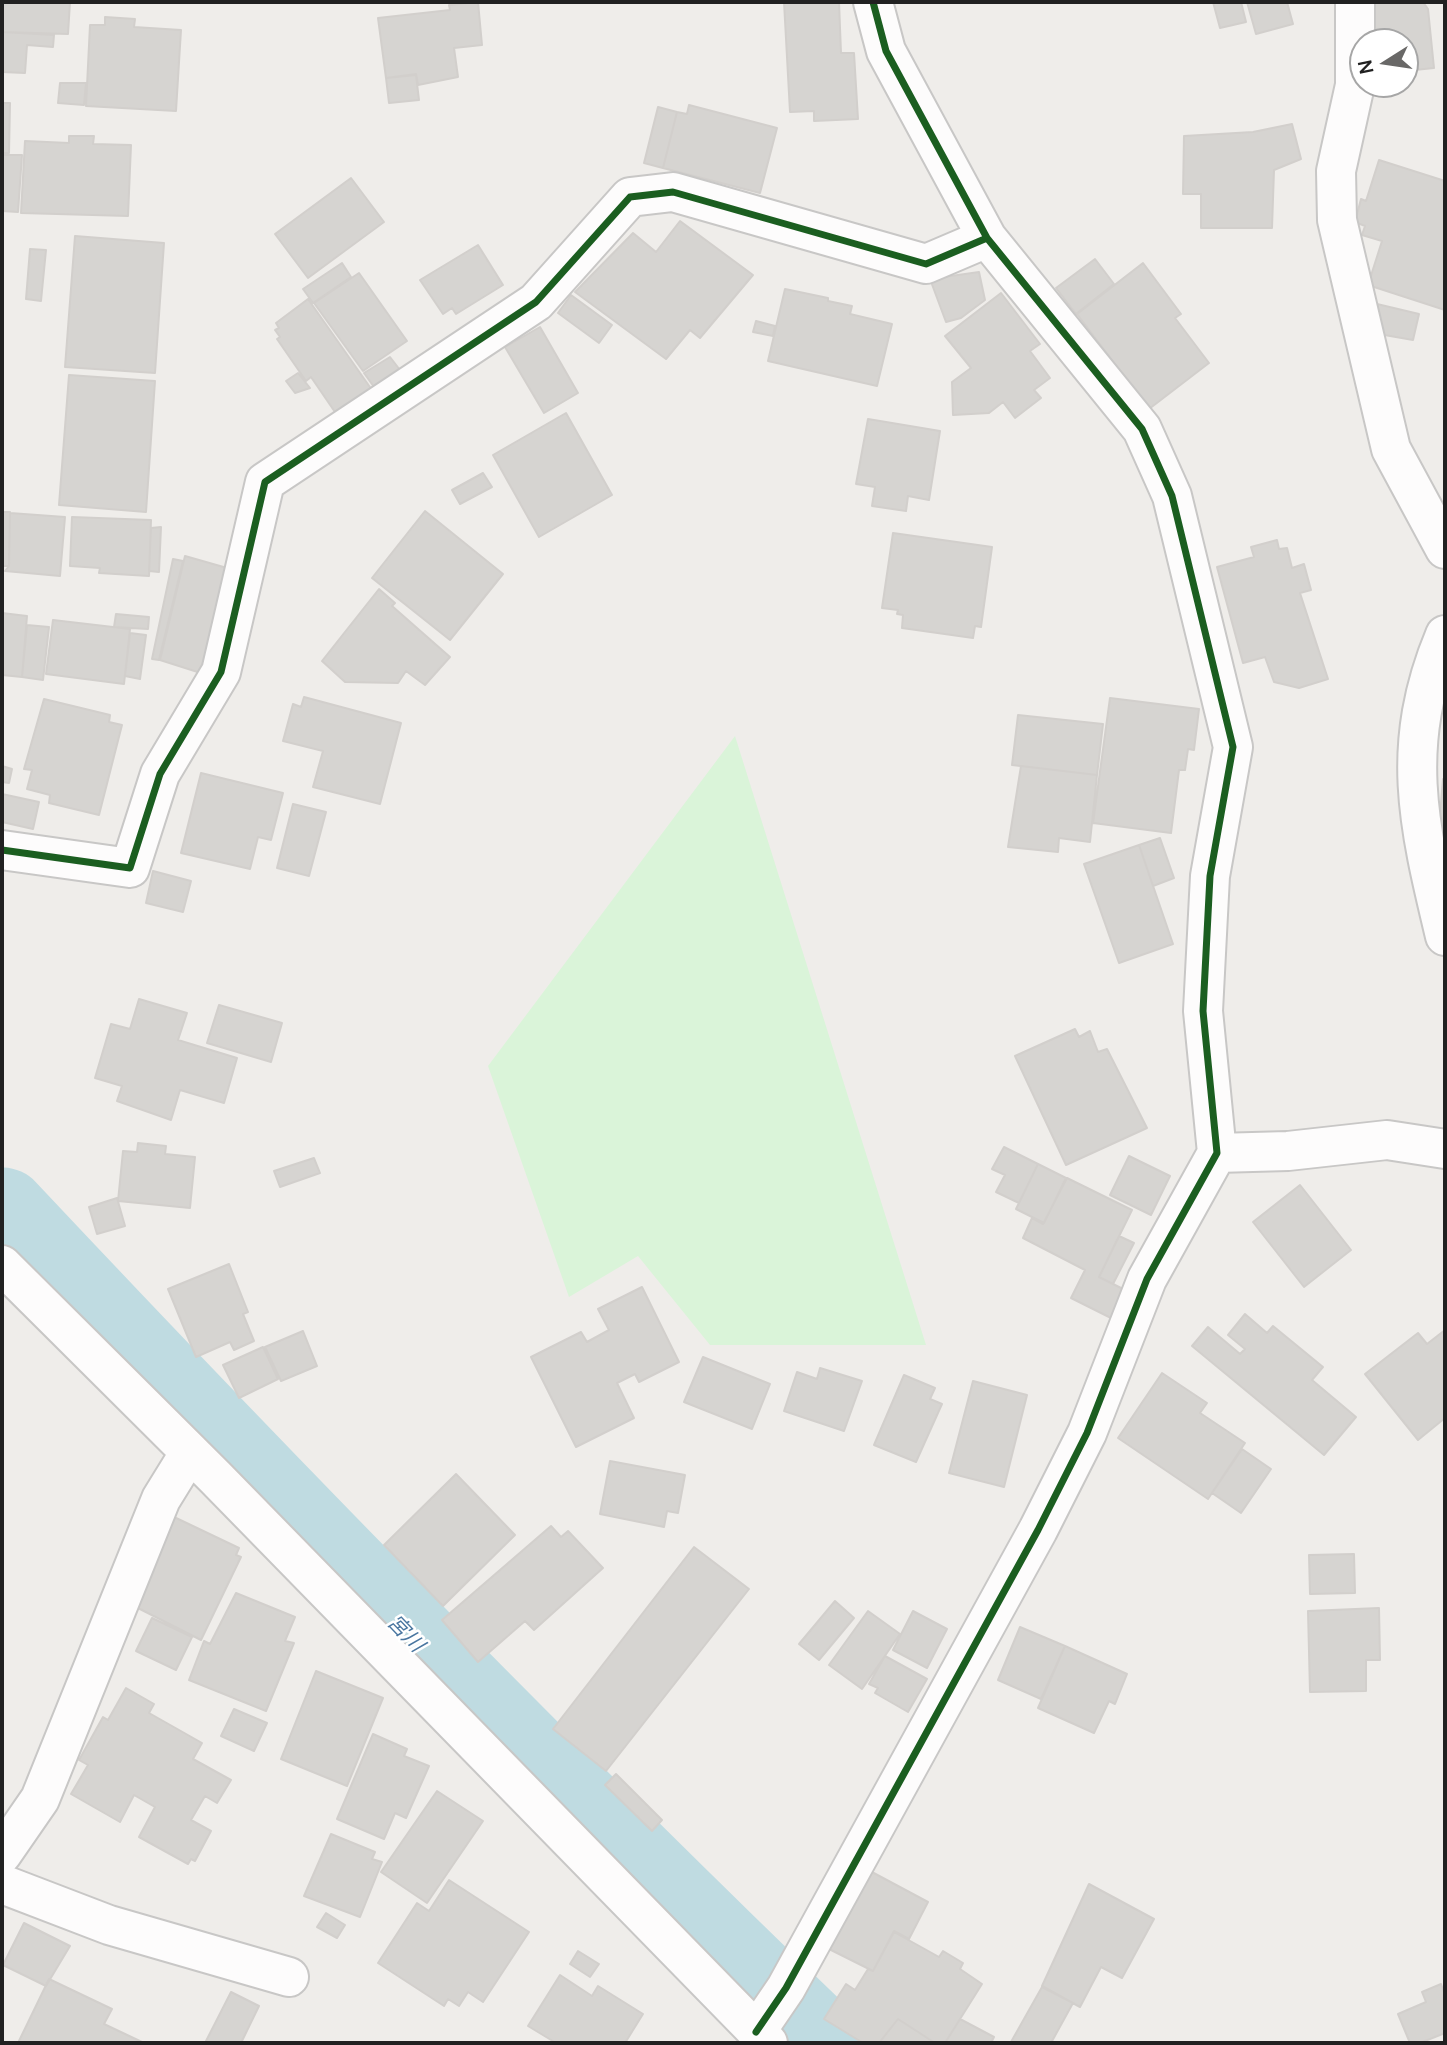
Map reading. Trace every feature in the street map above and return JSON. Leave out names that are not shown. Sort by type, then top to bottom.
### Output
[{"type":"street","points":[[2,1265],[763,2031],[1038,1530],[1087,1433],[1147,1279],[1217,1153],[1203,1011],[1210,876],[1233,747],[1172,496],[1142,429],[987,239],[886,51],[873,2]]},
{"type":"street","points":[[1355,2],[1355,85],[1336,172],[1336,220],[1391,449],[1445,549]]},
{"type":"street","points":[[2,850],[130,868],[159,774],[221,672],[265,482],[536,302],[630,197],[673,192],[926,264],[987,239]]},
{"type":"street","points":[[1445,635],[1428,675],[1418,726],[1417,798],[1445,936]]},
{"type":"street","points":[[1217,1153],[1288,1151],[1387,1140],[1445,1149]]},
{"type":"street","points":[[2,1854],[40,1799],[160,1499],[190,1452]]},
{"type":"street","points":[[2,1884],[109,1925],[289,1977]]},
{"type":"green space","points":[[735,736],[926,1345],[710,1345],[638,1256],[569,1297],[488,1066]]},
{"type":"building","points":[[2,2],[70,2],[68,34],[2,32]]},
{"type":"building","points":[[478,2],[482,45],[454,48],[458,77],[418,85],[416,74],[386,78],[378,18],[450,10],[449,5]]},
{"type":"building","points":[[784,2],[839,2],[841,53],[854,53],[858,119],[814,121],[814,111],[790,112]]},
{"type":"building","points":[[1213,2],[1241,2],[1246,22],[1220,28]]},
{"type":"building","points":[[1247,2],[1287,2],[1293,24],[1256,34]]},
{"type":"building","points":[[1365,2],[1423,2],[1428,9],[1434,68],[1419,70],[1419,28],[1368,28]]},
{"type":"building","points":[[105,17],[135,19],[134,27],[181,30],[176,111],[86,106],[90,25],[105,25]]},
{"type":"building","points":[[2,32],[54,35],[53,47],[27,45],[25,73],[2,72]]},
{"type":"building","points":[[416,75],[419,100],[389,103],[386,78]]},
{"type":"building","points":[[60,83],[86,83],[84,105],[58,103]]},
{"type":"building","points":[[2,103],[10,103],[9,153],[2,153]]},
{"type":"building","points":[[689,105],[777,128],[760,193],[663,168],[677,112],[687,114]]},
{"type":"building","points":[[658,107],[677,112],[663,168],[644,163]]},
{"type":"building","points":[[1292,124],[1301,159],[1274,170],[1272,228],[1201,228],[1201,194],[1183,194],[1184,136],[1253,132]]},
{"type":"building","points":[[69,136],[94,136],[93,144],[131,145],[128,216],[21,213],[25,141],[69,143]]},
{"type":"building","points":[[2,155],[22,155],[18,212],[2,211]]},
{"type":"building","points":[[1379,160],[1445,181],[1445,310],[1368,285],[1382,241],[1362,235],[1365,226],[1355,222],[1361,199],[1366,201]]},
{"type":"building","points":[[351,178],[384,222],[308,278],[275,234]]},
{"type":"building","points":[[680,221],[753,275],[700,338],[690,330],[666,359],[575,292],[633,233],[656,252]]},
{"type":"building","points":[[75,236],[164,243],[155,373],[65,367]]},
{"type":"building","points":[[478,245],[503,285],[456,314],[452,308],[443,314],[420,280]]},
{"type":"building","points":[[30,249],[46,250],[41,301],[26,299]]},
{"type":"building","points":[[1095,259],[1114,284],[1076,314],[1056,288]]},
{"type":"building","points":[[342,263],[351,277],[313,303],[303,289]]},
{"type":"building","points":[[1143,263],[1181,314],[1175,318],[1209,363],[1149,409],[1077,314]]},
{"type":"building","points":[[979,272],[985,300],[961,318],[946,322],[930,279]]},
{"type":"building","points":[[359,273],[407,341],[363,371],[314,303]]},
{"type":"building","points":[[785,289],[828,298],[828,301],[852,306],[850,314],[892,324],[877,386],[768,361]]},
{"type":"building","points":[[1001,293],[1040,344],[1030,351],[1050,378],[1034,390],[1041,398],[1015,418],[1003,402],[989,413],[953,415],[952,382],[971,368],[945,336]]},
{"type":"building","points":[[571,295],[612,325],[599,343],[558,313]]},
{"type":"building","points":[[308,299],[372,390],[337,415],[311,377],[306,381],[277,339],[280,337],[275,330],[279,328],[276,323]]},
{"type":"building","points":[[1377,304],[1419,314],[1413,340],[1373,333]]},
{"type":"building","points":[[756,321],[775,326],[773,336],[753,332]]},
{"type":"building","points":[[540,327],[578,393],[544,413],[505,347]]},
{"type":"building","points":[[390,357],[400,370],[374,387],[364,373]]},
{"type":"building","points":[[298,373],[310,388],[295,393],[286,381]]},
{"type":"building","points":[[69,375],[155,381],[146,512],[59,505]]},
{"type":"building","points":[[566,413],[612,495],[539,537],[493,455]]},
{"type":"building","points":[[868,419],[940,431],[929,500],[908,496],[906,511],[872,506],[875,487],[856,484]]},
{"type":"building","points":[[483,473],[492,487],[460,504],[452,490]]},
{"type":"building","points":[[425,511],[503,574],[450,640],[372,578]]},
{"type":"building","points":[[2,512],[10,512],[9,566],[2,566]]},
{"type":"building","points":[[10,513],[65,517],[60,576],[5,571],[9,566]]},
{"type":"building","points":[[72,517],[151,520],[149,576],[99,573],[100,568],[70,566]]},
{"type":"building","points":[[161,527],[159,572],[149,571],[151,528]]},
{"type":"building","points":[[893,533],[992,547],[981,627],[975,626],[973,638],[902,628],[903,615],[897,614],[898,610],[882,608]]},
{"type":"building","points":[[1277,540],[1279,549],[1287,548],[1292,568],[1304,564],[1311,590],[1300,593],[1328,679],[1299,688],[1274,682],[1265,657],[1243,663],[1217,567],[1254,557],[1251,547]]},
{"type":"building","points":[[185,556],[234,570],[207,675],[160,660]]},
{"type":"building","points":[[173,559],[183,561],[159,660],[152,659]]},
{"type":"building","points":[[379,589],[395,603],[392,606],[450,657],[425,685],[406,671],[398,683],[345,682],[322,661]]},
{"type":"building","points":[[2,613],[27,616],[22,677],[2,675]]},
{"type":"building","points":[[116,614],[149,617],[148,629],[114,627]]},
{"type":"building","points":[[53,620],[130,629],[124,684],[46,674]]},
{"type":"building","points":[[27,625],[49,627],[43,680],[22,677]]},
{"type":"building","points":[[130,633],[146,635],[140,679],[125,676]]},
{"type":"building","points":[[304,697],[401,723],[380,804],[313,787],[323,751],[283,741],[293,704],[301,707]]},
{"type":"building","points":[[1110,698],[1199,709],[1194,750],[1188,749],[1185,770],[1179,770],[1171,833],[1093,823]]},
{"type":"building","points":[[44,699],[110,715],[109,722],[122,725],[99,815],[49,803],[50,795],[27,789],[32,770],[24,769]]},
{"type":"building","points":[[1018,715],[1103,724],[1097,775],[1012,765]]},
{"type":"building","points":[[2,766],[12,769],[9,783],[2,782]]},
{"type":"building","points":[[1021,766],[1097,775],[1090,842],[1059,838],[1058,852],[1008,847]]},
{"type":"building","points":[[201,773],[283,793],[271,840],[258,837],[250,869],[181,853]]},
{"type":"building","points":[[1443,779],[1445,826],[1439,826]]},
{"type":"building","points":[[2,794],[39,802],[33,829],[2,822]]},
{"type":"building","points":[[293,804],[326,812],[309,876],[277,868]]},
{"type":"building","points":[[1160,838],[1174,878],[1153,886],[1139,845]]},
{"type":"building","points":[[1139,845],[1173,944],[1119,963],[1084,864]]},
{"type":"building","points":[[153,871],[191,881],[183,912],[146,903]]},
{"type":"building","points":[[139,999],[187,1013],[178,1040],[237,1058],[224,1103],[180,1090],[171,1120],[117,1101],[122,1086],[95,1078],[111,1024],[130,1029]]},
{"type":"building","points":[[219,1005],[282,1023],[271,1062],[207,1043]]},
{"type":"building","points":[[1075,1029],[1079,1037],[1090,1031],[1098,1052],[1107,1049],[1147,1128],[1066,1165],[1015,1056]]},
{"type":"building","points":[[138,1143],[166,1146],[165,1154],[195,1157],[190,1208],[118,1201],[123,1151],[137,1152]]},
{"type":"building","points":[[1004,1147],[1038,1164],[1019,1203],[996,1192],[1005,1175],[992,1169]]},
{"type":"building","points":[[1129,1156],[1170,1176],[1151,1215],[1110,1195]]},
{"type":"building","points":[[314,1158],[320,1173],[280,1187],[274,1171]]},
{"type":"building","points":[[1038,1164],[1066,1178],[1044,1223],[1016,1209]]},
{"type":"building","points":[[1067,1178],[1132,1210],[1099,1277],[1127,1291],[1113,1319],[1071,1298],[1085,1270],[1023,1238],[1032,1218],[1043,1224]]},
{"type":"building","points":[[1300,1185],[1351,1250],[1304,1287],[1253,1222]]},
{"type":"building","points":[[117,1198],[125,1226],[97,1234],[89,1207]]},
{"type":"building","points":[[1119,1236],[1134,1243],[1113,1284],[1099,1277]]},
{"type":"building","points":[[229,1264],[248,1312],[243,1314],[254,1341],[234,1350],[230,1342],[196,1357],[168,1289]]},
{"type":"building","points":[[642,1287],[679,1362],[639,1382],[635,1374],[617,1383],[634,1418],[576,1447],[531,1357],[581,1332],[587,1342],[609,1330],[598,1309]]},
{"type":"building","points":[[1245,1314],[1267,1333],[1273,1326],[1323,1367],[1312,1380],[1356,1417],[1324,1455],[1192,1346],[1208,1327],[1240,1354],[1245,1349],[1228,1335]]},
{"type":"building","points":[[1445,1330],[1445,1418],[1418,1440],[1365,1374],[1418,1333],[1427,1344]]},
{"type":"building","points":[[303,1331],[317,1366],[281,1381],[265,1347]]},
{"type":"building","points":[[263,1347],[278,1379],[239,1398],[223,1365]]},
{"type":"building","points":[[703,1357],[770,1384],[752,1429],[684,1402]]},
{"type":"building","points":[[820,1368],[862,1381],[844,1431],[784,1411],[797,1372],[817,1379]]},
{"type":"building","points":[[1162,1373],[1207,1403],[1200,1413],[1245,1443],[1208,1499],[1118,1438]]},
{"type":"building","points":[[904,1375],[935,1388],[930,1399],[942,1404],[916,1462],[874,1445]]},
{"type":"building","points":[[973,1381],[1027,1395],[1004,1487],[949,1473]]},
{"type":"building","points":[[1242,1449],[1271,1469],[1241,1513],[1212,1493]]},
{"type":"building","points":[[610,1461],[685,1475],[678,1513],[667,1511],[664,1527],[600,1514]]},
{"type":"building","points":[[456,1474],[515,1535],[443,1606],[384,1545]]},
{"type":"building","points":[[174,1517],[239,1548],[236,1555],[241,1557],[201,1640],[132,1605]]},
{"type":"building","points":[[551,1526],[561,1537],[568,1531],[603,1568],[534,1630],[525,1621],[478,1662],[442,1620]]},
{"type":"building","points":[[694,1547],[749,1589],[606,1771],[553,1729]]},
{"type":"building","points":[[1354,1554],[1355,1593],[1310,1594],[1309,1555]]},
{"type":"building","points":[[236,1593],[295,1617],[285,1641],[294,1643],[266,1711],[189,1680],[204,1641],[210,1644]]},
{"type":"building","points":[[835,1601],[854,1618],[819,1660],[799,1644]]},
{"type":"building","points":[[1379,1608],[1380,1660],[1366,1660],[1366,1691],[1310,1692],[1308,1611]]},
{"type":"building","points":[[868,1611],[900,1634],[862,1689],[829,1665]]},
{"type":"building","points":[[913,1611],[947,1629],[927,1668],[893,1650]]},
{"type":"building","points":[[152,1618],[192,1637],[176,1670],[136,1651]]},
{"type":"building","points":[[1020,1627],[1065,1646],[1041,1699],[998,1680]]},
{"type":"building","points":[[1065,1646],[1127,1674],[1115,1704],[1109,1701],[1094,1733],[1038,1708]]},
{"type":"building","points":[[885,1656],[927,1679],[908,1712],[875,1693],[878,1688],[869,1684]]},
{"type":"building","points":[[316,1671],[383,1698],[347,1786],[281,1759]]},
{"type":"building","points":[[126,1688],[154,1704],[149,1713],[202,1743],[193,1759],[231,1780],[217,1803],[205,1796],[191,1820],[211,1831],[195,1861],[191,1859],[188,1864],[139,1837],[155,1807],[134,1795],[120,1822],[71,1794],[88,1765],[79,1760],[103,1717],[108,1720]]},
{"type":"building","points":[[234,1709],[267,1723],[254,1751],[221,1736]]},
{"type":"building","points":[[373,1734],[407,1749],[404,1756],[429,1766],[406,1818],[395,1813],[384,1839],[337,1819]]},
{"type":"building","points":[[616,1774],[662,1820],[652,1831],[605,1785]]},
{"type":"building","points":[[437,1791],[483,1821],[427,1903],[381,1872]]},
{"type":"building","points":[[331,1834],[375,1852],[372,1859],[382,1862],[360,1917],[304,1896]]},
{"type":"building","points":[[870,1871],[928,1902],[909,1939],[894,1931],[873,1971],[829,1949]]},
{"type":"building","points":[[449,1880],[529,1932],[483,2002],[468,1992],[459,2006],[448,1999],[444,2006],[378,1963],[417,1903],[429,1911]]},
{"type":"building","points":[[1089,1884],[1154,1919],[1122,1978],[1101,1967],[1080,2007],[1042,1986]]},
{"type":"building","points":[[326,1913],[345,1925],[337,1938],[317,1927]]},
{"type":"building","points":[[24,1923],[70,1946],[46,1986],[3,1965]]},
{"type":"building","points":[[894,1932],[939,1957],[943,1951],[963,1963],[960,1969],[982,1984],[945,2043],[935,2043],[898,2019],[879,2043],[863,2043],[824,2019],[846,1984],[855,1990],[868,1969],[873,1971]]},
{"type":"building","points":[[578,1951],[599,1964],[590,1977],[570,1964]]},
{"type":"building","points":[[560,1975],[592,1996],[598,1986],[643,2014],[625,2043],[556,2043],[528,2026]]},
{"type":"building","points":[[49,1979],[112,2009],[104,2024],[144,2043],[18,2043]]},
{"type":"building","points":[[1441,1984],[1445,1995],[1445,2033],[1420,2043],[1410,2043],[1398,2014],[1426,2002],[1422,1992]]},
{"type":"building","points":[[1042,1987],[1073,2003],[1051,2043],[1011,2042]]},
{"type":"building","points":[[231,1992],[259,2006],[241,2043],[205,2043]]},
{"type":"building","points":[[898,2019],[935,2043],[879,2043]]},
{"type":"building","points":[[960,2019],[994,2037],[991,2043],[945,2043]]},
{"type":"waterway","name":"宮川","points":[[2,1214],[405,1634],[610,1840],[818,2043]]},
{"type":"cycle path","points":[[756,2032],[786,1988],[1038,1530],[1087,1433],[1147,1279],[1217,1153],[1203,1011],[1210,876],[1233,747],[1172,496],[1142,429],[987,238],[886,51],[873,2]]},
{"type":"cycle path","points":[[2,850],[130,868],[160,774],[221,672],[265,482],[536,302],[630,197],[673,192],[926,264],[987,238]]}]
